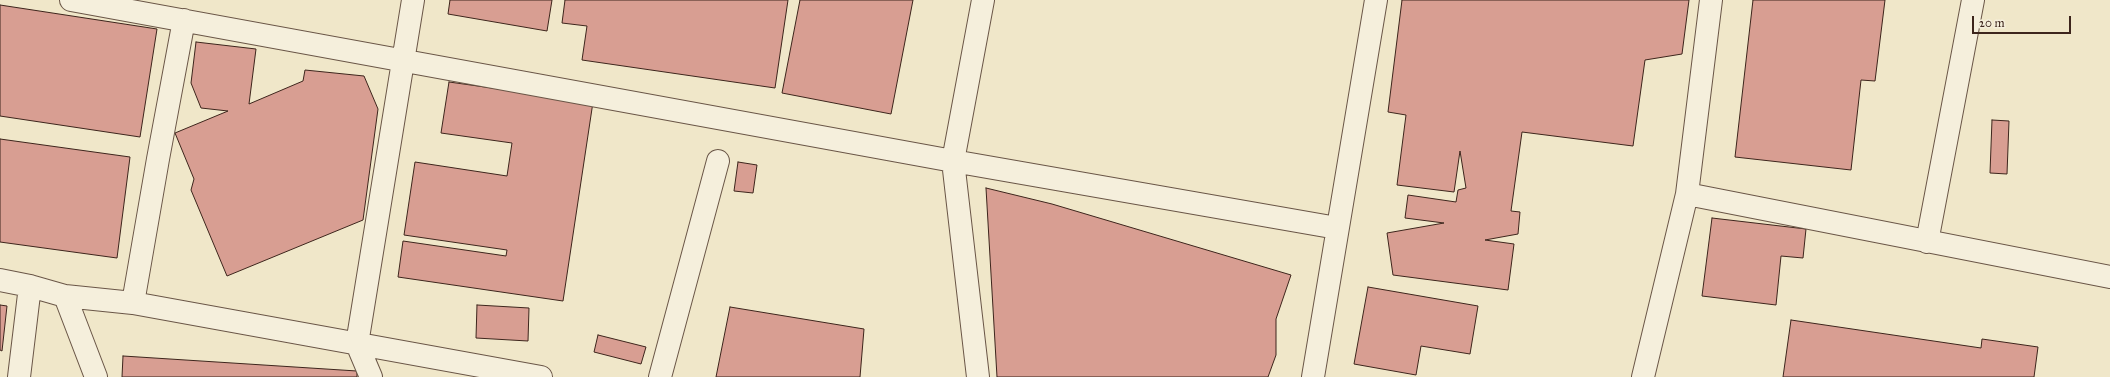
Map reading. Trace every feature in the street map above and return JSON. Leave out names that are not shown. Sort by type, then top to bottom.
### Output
[{"type":"street","points":[[71,0],[953,161],[1337,228]]},
{"type":"street","points":[[371,377],[357,344],[413,0]]},
{"type":"street","points":[[978,377],[953,161],[983,0]]},
{"type":"street","points":[[1313,377],[1376,0]]},
{"type":"street","points":[[1643,377],[1687,194],[1711,0]]},
{"type":"street","points":[[1927,242],[1973,0]]},
{"type":"street","points":[[133,303],[184,20]]},
{"type":"street","points":[[660,377],[718,161]]},
{"type":"street","points":[[1687,194],[2110,277]]},
{"type":"street","points":[[0,280],[30,286],[65,296],[133,303],[541,377]]},
{"type":"street","points":[[19,377],[30,286]]},
{"type":"street","points":[[65,296],[96,377]]},
{"type":"building","points":[[450,0],[552,0],[547,31],[448,14]]},
{"type":"building","points":[[565,0],[788,0],[775,88],[582,60],[587,26],[562,23]]},
{"type":"building","points":[[800,0],[913,0],[891,114],[782,93]]},
{"type":"building","points":[[1402,0],[1689,0],[1682,54],[1645,60],[1633,146],[1522,132],[1511,211],[1520,212],[1518,234],[1485,240],[1514,244],[1508,290],[1393,275],[1387,233],[1444,223],[1405,218],[1408,195],[1456,202],[1458,190],[1466,188],[1460,151],[1454,192],[1397,185],[1406,115],[1388,112]]},
{"type":"building","points":[[1753,0],[1885,0],[1875,81],[1861,80],[1851,170],[1735,157]]},
{"type":"building","points":[[0,5],[157,29],[140,137],[0,116]]},
{"type":"building","points":[[196,42],[256,49],[249,104],[303,81],[305,70],[364,76],[378,109],[363,220],[227,276],[191,190],[194,179],[175,133],[228,111],[201,108],[191,83]]},
{"type":"building","points":[[449,82],[593,102],[563,301],[398,277],[403,241],[506,256],[507,250],[404,235],[415,162],[507,176],[512,143],[441,133]]},
{"type":"building","points":[[1992,120],[2009,121],[2007,174],[1990,173]]},
{"type":"building","points":[[0,139],[130,157],[117,258],[0,242]]},
{"type":"building","points":[[738,162],[757,165],[753,193],[734,191]]},
{"type":"building","points":[[986,188],[1052,204],[1291,275],[1276,319],[1276,355],[1268,377],[997,377]]},
{"type":"building","points":[[1712,218],[1806,229],[1803,258],[1781,256],[1776,305],[1702,296]]},
{"type":"building","points":[[1368,287],[1478,306],[1470,354],[1421,346],[1416,375],[1354,364]]},
{"type":"building","points":[[0,305],[7,306],[2,351],[0,350]]},
{"type":"building","points":[[477,305],[529,308],[528,341],[476,338]]},
{"type":"building","points":[[730,307],[864,329],[860,377],[716,377]]},
{"type":"building","points":[[1791,320],[1981,348],[1982,339],[2038,347],[2034,377],[1783,377]]},
{"type":"building","points":[[598,335],[646,347],[641,364],[594,352]]},
{"type":"building","points":[[123,356],[357,371],[357,377],[122,377]]}]
